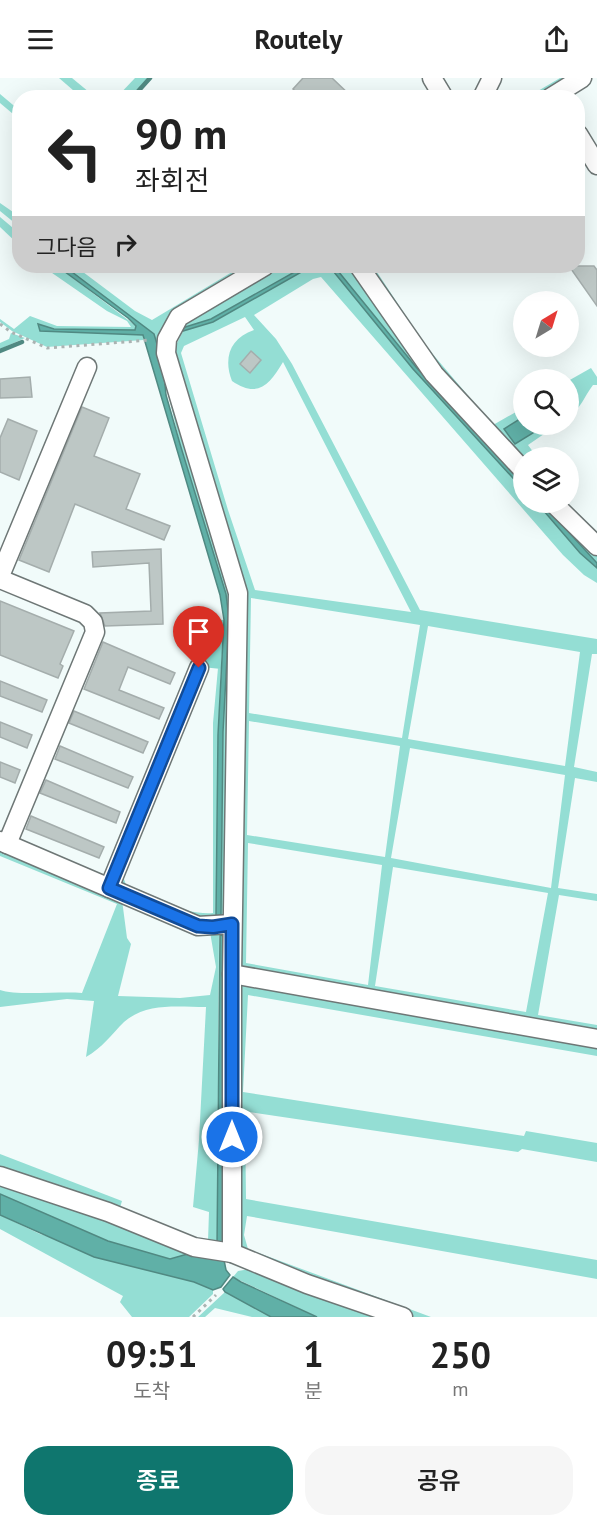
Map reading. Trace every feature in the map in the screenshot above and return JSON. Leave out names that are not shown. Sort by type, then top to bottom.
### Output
[{"type":"street","points":[[563,90],[582,78]]},
{"type":"street","points":[[585,145],[597,165]]},
{"type":"street","points":[[232,1253],[231,974],[238,593],[166,353],[167,339],[179,317],[253,273]]},
{"type":"street","points":[[364,273],[434,374],[513,459]]},
{"type":"street","points":[[87,367],[0,578],[85,614],[93,622],[95,632],[3,843],[198,926],[213,927],[232,924]]},
{"type":"street","points":[[563,513],[597,546]]},
{"type":"street","points":[[109,888],[199,668]]},
{"type":"street","points":[[231,974],[597,1039]]},
{"type":"street","points":[[0,1176],[108,1212],[194,1247],[232,1253],[307,1284],[403,1317]]},
{"type":"path","points":[[0,324],[47,348],[141,341]]},
{"type":"path","points":[[193,1317],[216,1295]]},
{"type":"green space","points":[[59,78],[72,78],[87,90],[73,90]]},
{"type":"green space","points":[[135,78],[148,78],[137,90],[124,90]]},
{"type":"green space","points":[[560,78],[573,78],[552,90],[540,90]]},
{"type":"green space","points":[[0,94],[12,104],[12,113],[0,103]]},
{"type":"green space","points":[[0,203],[12,211],[12,221],[0,211]]},
{"type":"green space","points":[[0,217],[12,227],[12,238],[0,227]]},
{"type":"green space","points":[[52,273],[66,273],[136,326],[135,330],[54,329],[38,325],[40,331],[141,334],[143,340],[47,347],[12,331],[0,322],[0,319],[14,329],[30,316],[57,326],[131,327],[127,321],[107,311]]},
{"type":"green space","points":[[73,273],[84,273],[135,311],[152,320],[230,273],[244,273],[165,326],[232,588],[224,913],[221,915],[223,732],[229,619],[226,594],[180,444],[154,334]]},
{"type":"green space","points":[[263,273],[293,273],[211,319],[182,328],[193,315]]},
{"type":"green space","points":[[300,273],[337,273],[413,369],[513,478],[513,498],[321,277],[313,279],[254,315],[276,339],[292,364],[420,610],[597,639],[597,654],[592,654],[574,767],[597,772],[597,782],[575,778],[558,888],[597,894],[597,901],[559,895],[538,1015],[597,1025],[597,1034],[245,971],[240,966],[244,614],[174,349],[183,331],[213,322]],"holes":[[[245,317],[254,330],[239,338],[231,350],[228,364],[232,381],[249,389],[256,389],[268,382],[283,362],[411,612],[255,590],[228,510],[181,353],[184,346]],[[251,598],[420,625],[402,738],[249,713]],[[428,626],[580,652],[565,766],[408,739]],[[249,721],[400,746],[385,857],[247,835]],[[410,748],[565,775],[551,888],[391,858]],[[248,843],[382,865],[368,985],[246,963]],[[393,867],[548,893],[526,1012],[375,986]]]},
{"type":"green space","points":[[340,273],[361,273],[513,464],[513,473],[416,367]]},
{"type":"green space","points":[[370,273],[378,273],[425,345],[493,425],[417,344]]},
{"type":"green space","points":[[11,333],[25,338],[0,349],[0,343],[9,339]]},
{"type":"green space","points":[[591,368],[597,377],[597,385],[593,385],[579,406],[579,375]]},
{"type":"green space","points":[[513,414],[513,423],[504,429],[515,444],[530,435],[542,435],[528,445],[530,447],[514,447],[493,425]]},
{"type":"green space","points":[[526,513],[546,513],[580,553],[597,568],[597,583],[584,575]]},
{"type":"green space","points":[[551,513],[557,513],[597,555],[597,563]]},
{"type":"green space","points":[[218,668],[221,669],[216,916],[196,918],[122,889],[119,882],[122,873],[126,885],[131,888],[181,909],[213,913],[213,723]]},
{"type":"green space","points":[[0,849],[122,900],[127,938],[131,944],[118,996],[180,998],[210,995],[216,967],[210,932],[219,929],[217,1248],[208,1241],[209,1212],[193,1207],[206,1007],[174,1006],[143,1011],[124,1022],[102,1045],[86,1057],[94,1001],[67,999],[0,1007],[0,990],[17,993],[82,993],[117,904],[0,856]]},
{"type":"green space","points":[[240,982],[597,1044],[597,1056],[248,995],[243,1092],[524,1136],[526,1131],[597,1143],[597,1162],[522,1149],[518,1152],[249,1112],[245,1118],[246,1199],[597,1260],[597,1279],[247,1216],[244,1235],[248,1249],[431,1317],[414,1317],[337,1291],[242,1251],[239,1243]]},
{"type":"green space","points":[[0,1154],[122,1201],[118,1214],[0,1173]]},
{"type":"green space","points":[[0,1177],[210,1257],[191,1253],[170,1259],[108,1241],[0,1194]]},
{"type":"green space","points":[[0,1215],[40,1234],[194,1282],[213,1290],[213,1294],[189,1317],[132,1317],[120,1302],[123,1296],[0,1229]]},
{"type":"green space","points":[[250,1269],[396,1317],[317,1317],[233,1277],[238,1271]]},
{"type":"green space","points":[[225,1292],[271,1317],[252,1317],[215,1308],[205,1317],[198,1317]]},
{"type":"shaded area","points":[[67,273],[73,273],[154,334],[163,364],[166,395],[226,594],[229,619],[223,732],[221,915],[216,916],[218,735],[224,620],[220,595],[143,335],[40,331],[38,324],[54,329],[135,330],[136,326]]},
{"type":"shaded area","points":[[293,273],[300,273],[213,322],[183,331],[182,328],[211,319]]},
{"type":"shaded area","points":[[335,273],[340,273],[416,367],[513,473],[513,478],[413,369]]},
{"type":"shaded area","points":[[513,423],[513,435],[530,435],[515,444],[504,429]]},
{"type":"shaded area","points":[[546,513],[551,513],[597,563],[597,568],[580,553]]},
{"type":"shaded area","points":[[211,619],[224,620],[221,669],[202,667],[208,647]]},
{"type":"shaded area","points":[[220,935],[224,936],[226,1249],[217,1248]]},
{"type":"shaded area","points":[[0,1194],[108,1241],[170,1259],[191,1253],[224,1260],[226,1270],[230,1275],[221,1287],[213,1290],[194,1282],[94,1257],[0,1215]]},
{"type":"shaded area","points":[[233,1277],[317,1317],[271,1317],[225,1292],[223,1289]]},
{"type":"building","points":[[303,78],[332,78],[345,90],[294,90]]},
{"type":"building","points":[[585,266],[594,266],[597,270],[597,306],[574,273],[585,273]]},
{"type":"building","points":[[251,351],[261,360],[250,373],[240,364]]},
{"type":"building","points":[[30,377],[32,397],[0,398],[0,379]]},
{"type":"building","points":[[82,407],[109,418],[94,456],[140,474],[126,509],[170,526],[164,540],[75,504],[49,572],[19,560]]},
{"type":"building","points":[[8,419],[37,431],[19,480],[0,472],[0,438]]},
{"type":"building","points":[[161,549],[163,624],[105,626],[100,613],[151,611],[149,563],[93,567],[92,552]]},
{"type":"building","points":[[0,601],[74,631],[60,664],[63,666],[58,678],[0,655]]},
{"type":"building","points":[[103,642],[175,673],[170,684],[128,667],[119,690],[164,708],[159,719],[84,689]]},
{"type":"building","points":[[0,681],[47,700],[42,712],[0,696]]},
{"type":"building","points":[[74,711],[148,742],[143,753],[69,723]]},
{"type":"building","points":[[0,722],[32,735],[27,748],[0,737]]},
{"type":"building","points":[[60,746],[133,777],[128,788],[55,759]]},
{"type":"building","points":[[0,762],[20,770],[15,783],[0,777]]},
{"type":"building","points":[[46,780],[120,812],[116,823],[40,793]]},
{"type":"building","points":[[31,816],[104,847],[99,858],[26,829]]},
{"type":"waterway","points":[[139,90],[150,78]]},
{"type":"waterway","points":[[0,351],[22,342]]},
{"type":"route","points":[[199,668],[109,888],[198,926],[213,927],[232,924],[232,1137]]}]
